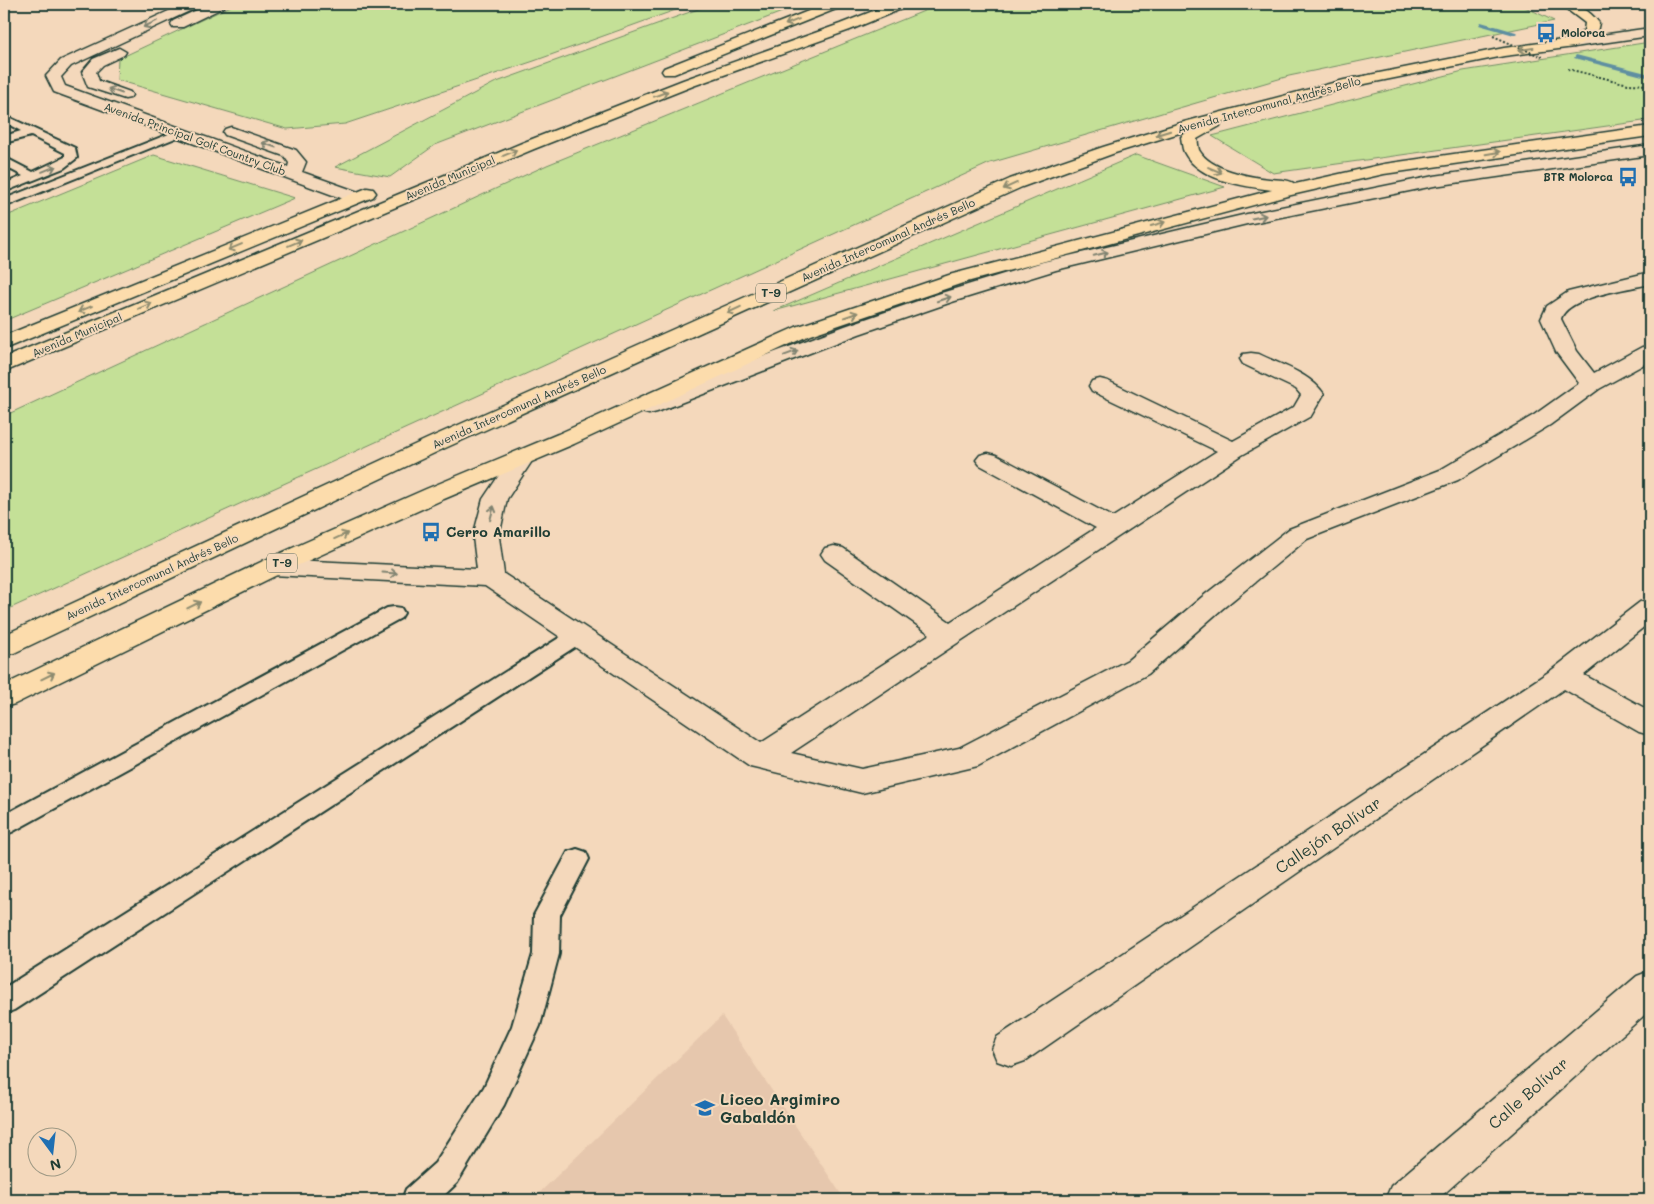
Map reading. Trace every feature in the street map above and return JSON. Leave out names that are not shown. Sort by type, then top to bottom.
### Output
[{"type":"highway","points":[[650,78],[837,4]]},
{"type":"highway","name":"Avenida Municipal","points":[[4,366],[528,146],[688,83],[845,27],[902,4]]},
{"type":"highway","points":[[1566,4],[1588,17],[1592,23],[1591,32],[1574,43]]},
{"type":"highway","name":"Avenida Intercomunal Andrés Bello","points":[[4,646],[350,483],[1016,183],[1108,150],[1239,112],[1349,84],[1504,52],[1574,43]]},
{"type":"highway","points":[[1239,112],[1208,125],[1189,137],[1191,150],[1205,165],[1220,173],[1281,185],[1308,186],[1365,182],[1650,144]]},
{"type":"highway","points":[[566,439],[804,331],[965,276],[1308,186],[1394,168],[1591,138],[1650,131]]},
{"type":"highway","name":"Avenida Municipal","points":[[4,343],[381,187]]},
{"type":"highway","name":"T-9","points":[[4,697],[272,568],[566,439]]},
{"type":"street","name":"Avenida Principal Golf Country Club","points":[[194,4],[66,63],[53,76],[59,89],[292,174],[298,162],[290,153],[215,126]]},
{"type":"street","name":"Avenida Principal Golf Country Club","points":[[140,100],[93,84],[89,72],[98,62],[220,4]]},
{"type":"street","name":"Avenida Intercomunal Andrés Bello","points":[[1574,43],[1650,32]]},
{"type":"street","name":"T-9","points":[[566,439],[861,327],[1050,266],[1247,219],[1434,181],[1650,150]]},
{"type":"street","points":[[292,174],[355,197]]},
{"type":"street","points":[[1590,384],[1567,352],[1551,319],[1554,310],[1576,296],[1650,278]]},
{"type":"street","points":[[272,568],[491,578],[761,758],[862,781],[967,758],[1138,667],[1212,603],[1298,534],[1449,475],[1542,420],[1590,384],[1650,352]]},
{"type":"street","points":[[761,758],[1234,450],[1303,411],[1313,394],[1304,384],[1251,359]]},
{"type":"street","points":[[1100,386],[1234,450]]},
{"type":"street","points":[[491,578],[486,537],[495,499],[522,458]]},
{"type":"street","points":[[988,460],[1115,528]]},
{"type":"street","points":[[834,554],[950,635]]},
{"type":"street","name":"Callejón Bolívar","points":[[1011,1049],[1563,676],[1650,608]]},
{"type":"street","points":[[1563,676],[1650,724]]},
{"type":"street","name":"Calle Bolívar","points":[[1406,1200],[1650,987]]},
{"type":"lane","points":[[4,118],[71,151],[71,158],[60,165],[4,188]]},
{"type":"lane","points":[[4,140],[30,132]]},
{"type":"lane","points":[[4,203],[179,133]]},
{"type":"lane","points":[[4,161],[32,176]]},
{"type":"lane","points":[[4,826],[394,613]]},
{"type":"lane","points":[[4,1002],[577,636]]},
{"type":"lane","points":[[417,1200],[446,1173],[494,1096],[526,1026],[546,954],[547,915],[577,859]]},
{"type":"path","points":[[1493,36],[1542,57]]},
{"type":"path","points":[[1562,67],[1628,84],[1650,85]]},
{"type":"shaded area","name":"Liceo Argimiro Gabaldón","points":[[722,1016],[845,1200],[532,1200]]},
{"type":"green space","points":[[235,4],[692,4],[534,61],[345,124],[287,129],[117,80],[118,59]]},
{"type":"green space","points":[[712,4],[803,4],[435,145],[390,177],[335,167],[494,83]]},
{"type":"green space","points":[[941,4],[1519,4],[1554,21],[1289,76],[990,163],[4,611],[4,416],[547,165]]},
{"type":"green space","points":[[1650,42],[1650,120],[1273,173],[1212,136],[1463,71]]},
{"type":"green space","points":[[154,155],[295,198],[4,321],[4,217]]},
{"type":"green space","points":[[1136,155],[1225,187],[774,311]]},
{"type":"waterway","points":[[1481,24],[1514,33]]},
{"type":"waterway","points":[[1576,57],[1650,76]]},
{"type":"place","name":"Molorca","points":[[1546,33]]},
{"type":"place","name":"BTR Molorca","points":[[1628,177]]},
{"type":"place","name":"Cerro Amarillo","points":[[431,532]]},
{"type":"place","name":"Liceo Argimiro Gabaldón","points":[[705,1108]]}]
